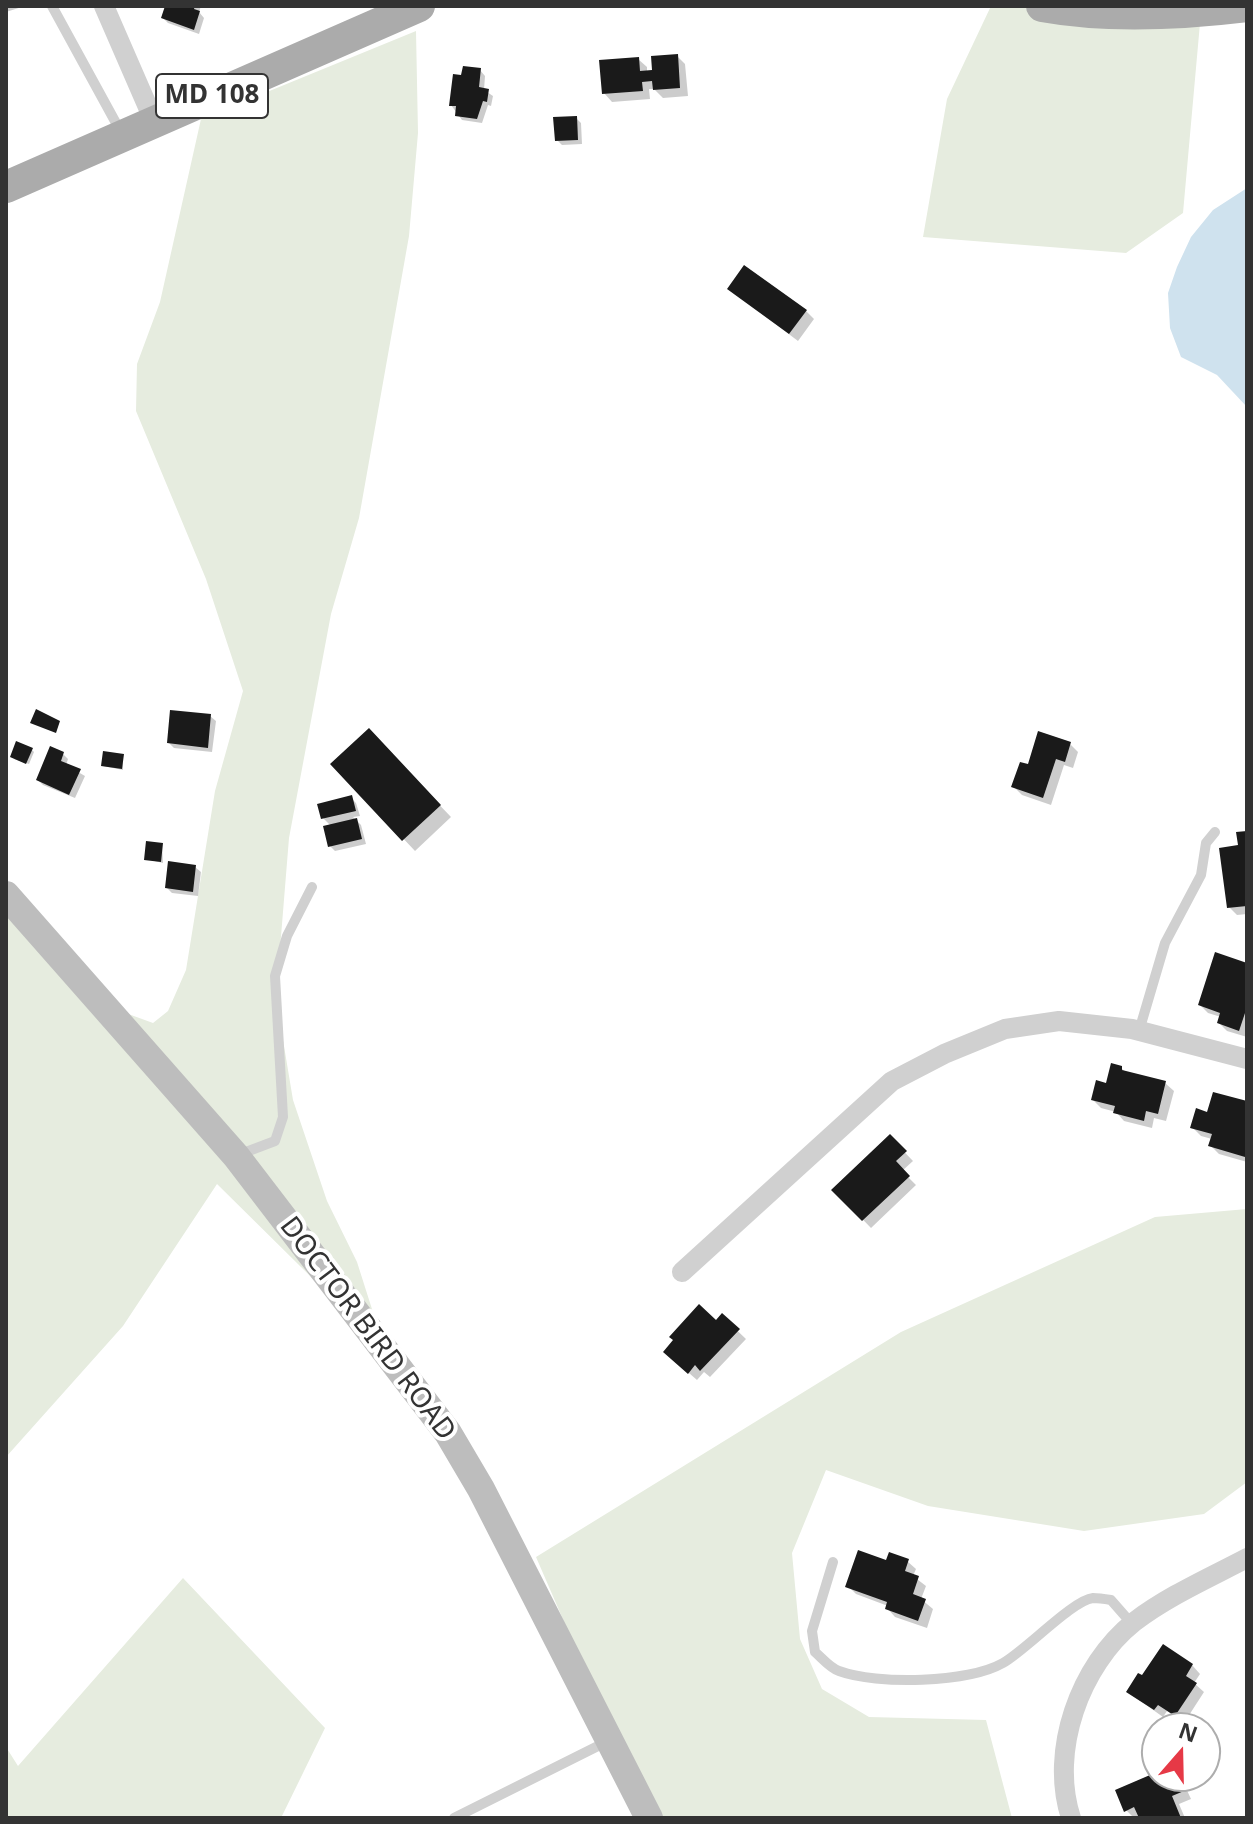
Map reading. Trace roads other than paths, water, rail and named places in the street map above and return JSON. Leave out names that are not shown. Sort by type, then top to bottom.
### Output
[{"type":"main road","name":"MD 108","points":[[6,187],[419,6]]},
{"type":"main road","points":[[1060,8],[1201,12],[1247,6]]},
{"type":"main road","name":"DOCTOR BIRD ROAD","points":[[6,895],[236,1156],[448,1433],[481,1489],[649,1818]]},
{"type":"street","points":[[104,6],[154,121]]},
{"type":"street","points":[[682,1272],[892,1081],[944,1054],[1005,1029],[1059,1021],[1139,1031],[1247,1059]]},
{"type":"street","points":[[1071,1818],[1064,1773],[1068,1733],[1089,1678],[1103,1656],[1132,1624],[1166,1600],[1247,1558]]},
{"type":"lane","points":[[52,6],[123,135]]},
{"type":"lane","points":[[1139,1031],[1165,943],[1201,875],[1206,843],[1215,832]]},
{"type":"lane","points":[[236,1156],[275,1141],[281,1127],[275,976],[287,936],[312,887]]},
{"type":"lane","points":[[833,1562],[812,1631],[815,1652],[837,1670],[849,1673],[874,1678],[948,1679],[976,1674],[1002,1663],[1037,1639],[1077,1603],[1092,1598],[1111,1600],[1132,1624]]},
{"type":"lane","points":[[454,1818],[609,1740]]},
{"type":"water","points":[[1247,188],[1247,407],[1217,375],[1181,357],[1170,328],[1168,293],[1191,237],[1213,210]]}]
